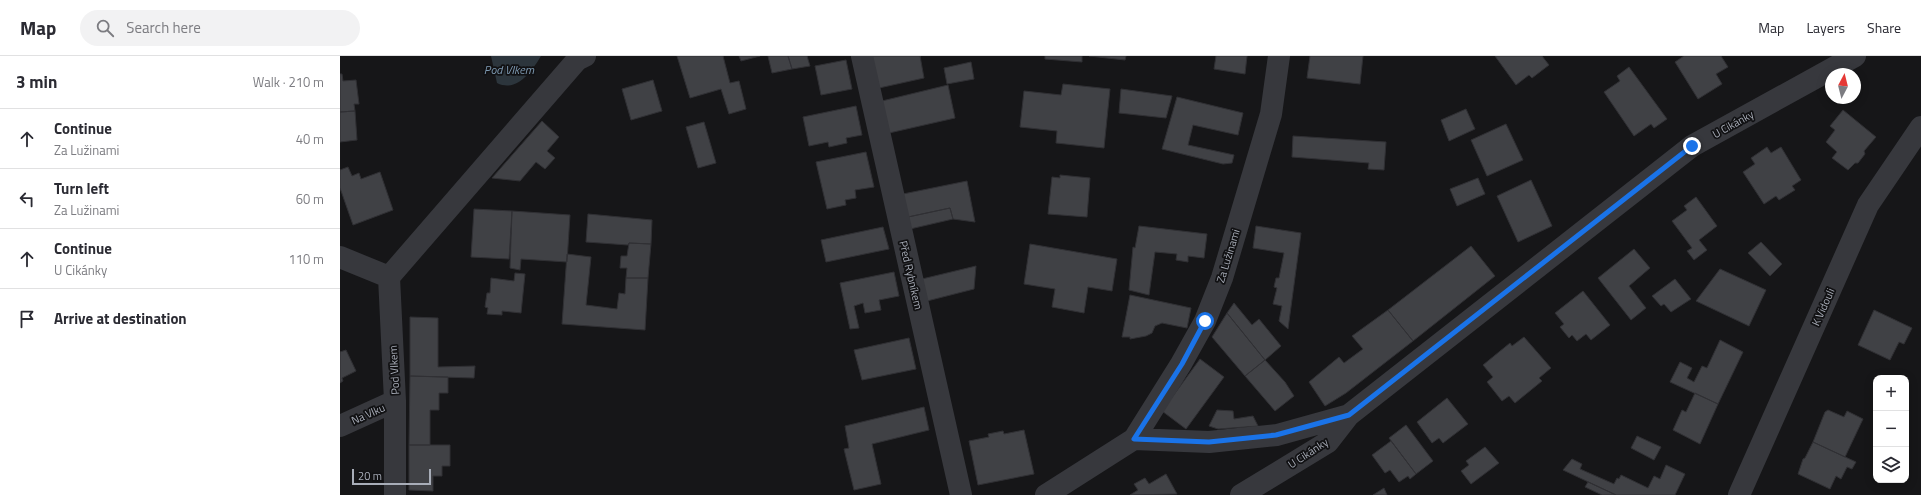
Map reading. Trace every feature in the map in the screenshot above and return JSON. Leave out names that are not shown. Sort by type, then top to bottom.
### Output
[{"type":"street","name":"Před Rybníkem","points":[[862,56],[961,495]]},
{"type":"street","name":"Za Lužinami","points":[[1046,495],[1134,439],[1182,364],[1205,321],[1222,278],[1271,114],[1279,56]]},
{"type":"street","name":"U Cikánky","points":[[1241,495],[1328,442],[1349,415],[1692,146],[1854,56]]},
{"type":"street","points":[[340,257],[389,277],[580,57]]},
{"type":"street","name":"K Vidouli","points":[[1739,495],[1868,205],[1921,127]]},
{"type":"street","name":"Pod Vlkem","points":[[389,277],[395,402],[395,495]]},
{"type":"street","name":"Na Vlku","points":[[340,426],[395,402]]},
{"type":"street","points":[[1134,439],[1209,442],[1276,435],[1349,415]]},
{"type":"water","name":"Pod Vlkem","points":[[491,56],[541,56],[523,79],[511,85],[504,85],[497,83]]},
{"type":"building","points":[[677,56],[723,56],[730,83],[739,81],[746,109],[729,114],[721,89],[690,98]]},
{"type":"building","points":[[739,56],[760,56],[741,61]]},
{"type":"building","points":[[768,56],[788,56],[792,69],[772,73]]},
{"type":"building","points":[[788,56],[807,56],[810,66],[792,69]]},
{"type":"building","points":[[872,56],[920,56],[924,78],[879,88]]},
{"type":"building","points":[[1045,56],[1082,56],[1082,62],[1045,59]]},
{"type":"building","points":[[1089,56],[1126,56],[1125,60]]},
{"type":"building","points":[[1216,56],[1247,56],[1245,74],[1214,69]]},
{"type":"building","points":[[1310,56],[1363,56],[1360,84],[1307,78]]},
{"type":"building","points":[[1495,56],[1542,56],[1549,65],[1532,78],[1529,75],[1516,85]]},
{"type":"building","points":[[1684,56],[1721,56],[1728,67],[1716,74],[1722,84],[1698,99],[1675,62]]},
{"type":"building","points":[[846,60],[852,89],[821,95],[815,66]]},
{"type":"building","points":[[971,62],[974,79],[947,84],[944,68]]},
{"type":"building","points":[[1629,67],[1667,119],[1654,128],[1651,124],[1634,136],[1604,92],[1620,81],[1617,76]]},
{"type":"building","points":[[340,74],[342,74],[343,81],[356,80],[359,104],[354,104],[355,111],[340,112]]},
{"type":"building","points":[[653,80],[662,111],[631,120],[622,89]]},
{"type":"building","points":[[1063,84],[1110,89],[1104,148],[1056,143],[1057,131],[1020,127],[1024,91],[1061,95]]},
{"type":"building","points":[[948,85],[955,118],[889,133],[882,101]]},
{"type":"building","points":[[1121,89],[1172,96],[1166,118],[1119,113]]},
{"type":"building","points":[[1177,97],[1243,113],[1238,135],[1193,125],[1188,145],[1234,155],[1232,163],[1223,164],[1162,149]]},
{"type":"building","points":[[856,106],[862,135],[846,138],[847,143],[829,147],[828,142],[809,146],[803,117]]},
{"type":"building","points":[[1466,109],[1475,129],[1449,141],[1441,120]]},
{"type":"building","points":[[1843,110],[1876,137],[1864,151],[1865,154],[1858,163],[1855,163],[1848,170],[1832,158],[1837,152],[1826,142],[1835,130],[1830,126]]},
{"type":"building","points":[[355,111],[357,140],[340,142],[340,112]]},
{"type":"building","points":[[542,121],[559,137],[547,151],[555,158],[545,169],[536,162],[520,181],[492,178]]},
{"type":"building","points":[[704,122],[716,163],[698,168],[686,127]]},
{"type":"building","points":[[1506,124],[1523,160],[1487,176],[1471,140]]},
{"type":"building","points":[[1293,136],[1386,142],[1384,170],[1368,169],[1369,163],[1292,157]]},
{"type":"building","points":[[1767,147],[1771,153],[1781,147],[1801,180],[1792,186],[1795,190],[1779,200],[1776,196],[1764,204],[1743,172],[1755,164],[1751,158]]},
{"type":"building","points":[[866,152],[874,187],[855,190],[856,198],[845,200],[846,205],[827,209],[816,162]]},
{"type":"building","points":[[348,167],[352,176],[359,173],[361,179],[380,172],[393,210],[353,225],[340,188],[340,170]]},
{"type":"building","points":[[1060,175],[1090,178],[1087,217],[1048,214],[1052,177],[1060,178]]},
{"type":"building","points":[[1478,178],[1485,194],[1457,206],[1450,189]]},
{"type":"building","points":[[1531,180],[1552,226],[1518,242],[1497,196]]},
{"type":"building","points":[[967,181],[975,222],[953,219],[950,208],[908,217],[903,194]]},
{"type":"building","points":[[1696,197],[1717,226],[1699,240],[1707,250],[1694,260],[1687,251],[1692,248],[1672,221],[1687,210],[1684,206]]},
{"type":"building","points":[[950,208],[953,219],[910,229],[908,217]]},
{"type":"building","points":[[474,209],[512,211],[509,259],[471,257]]},
{"type":"building","points":[[512,211],[570,215],[567,262],[521,259],[520,270],[510,268]]},
{"type":"building","points":[[588,214],[652,220],[651,244],[629,243],[628,245],[586,242]]},
{"type":"building","points":[[1139,226],[1207,234],[1204,258],[1188,256],[1188,262],[1176,260],[1177,254],[1155,252],[1149,295],[1129,290],[1133,247],[1135,248]]},
{"type":"building","points":[[1256,226],[1301,233],[1288,329],[1279,321],[1282,306],[1273,304],[1277,288],[1274,287],[1276,278],[1279,278],[1284,253],[1253,248]]},
{"type":"building","points":[[883,227],[889,249],[826,262],[821,240]]},
{"type":"building","points":[[1761,242],[1782,264],[1770,276],[1748,253]]},
{"type":"building","points":[[629,243],[651,244],[648,278],[626,278],[627,268],[620,268],[621,256],[627,256]]},
{"type":"building","points":[[1030,244],[1117,259],[1112,291],[1088,287],[1084,313],[1052,307],[1055,289],[1024,284]]},
{"type":"building","points":[[1471,246],[1495,276],[1413,341],[1388,310]]},
{"type":"building","points":[[1634,249],[1650,268],[1629,286],[1646,308],[1631,320],[1598,278]]},
{"type":"building","points":[[567,254],[591,257],[586,305],[617,309],[619,293],[625,294],[626,278],[648,278],[645,330],[562,324]]},
{"type":"building","points":[[976,266],[974,289],[927,301],[922,279]]},
{"type":"building","points":[[1720,269],[1766,290],[1749,326],[1696,301]]},
{"type":"building","points":[[894,272],[899,296],[879,300],[881,310],[865,313],[863,303],[854,306],[859,328],[850,329],[840,283]]},
{"type":"building","points":[[515,273],[525,274],[521,313],[502,311],[502,315],[487,314],[488,308],[485,307],[487,293],[490,293],[491,278],[514,281]]},
{"type":"building","points":[[1675,279],[1691,299],[1671,312],[1664,304],[1661,306],[1652,296]]},
{"type":"building","points":[[1583,291],[1610,325],[1591,340],[1586,334],[1577,341],[1572,335],[1569,338],[1560,327],[1564,324],[1555,313]]},
{"type":"building","points":[[1130,295],[1191,308],[1187,328],[1162,323],[1155,326],[1152,333],[1146,336],[1130,339],[1130,337],[1122,337]]},
{"type":"building","points":[[1234,303],[1252,325],[1259,319],[1281,346],[1265,360],[1227,313]]},
{"type":"building","points":[[1388,310],[1413,341],[1346,393],[1325,406],[1309,382],[1339,357],[1344,363],[1363,349],[1352,336]]},
{"type":"building","points":[[1874,310],[1912,328],[1904,344],[1899,342],[1890,360],[1858,345]]},
{"type":"building","points":[[1227,313],[1265,360],[1245,376],[1212,337]]},
{"type":"building","points":[[410,317],[438,318],[438,367],[475,366],[474,378],[410,376]]},
{"type":"building","points":[[1524,337],[1551,368],[1539,378],[1542,381],[1515,403],[1509,396],[1502,401],[1487,382],[1493,377],[1483,365],[1510,343],[1512,346]]},
{"type":"building","points":[[909,338],[916,369],[862,380],[854,350]]},
{"type":"building","points":[[1720,340],[1743,352],[1718,404],[1670,382],[1680,362],[1692,368],[1687,378],[1694,382],[1702,366],[1707,368]]},
{"type":"building","points":[[346,350],[356,371],[342,378],[343,381],[340,383],[340,352]]},
{"type":"building","points":[[1200,359],[1224,377],[1186,429],[1162,411]]},
{"type":"building","points":[[1265,360],[1285,382],[1294,396],[1275,411],[1245,376]]},
{"type":"building","points":[[410,376],[448,377],[448,393],[439,393],[439,410],[430,410],[430,445],[409,445]]},
{"type":"building","points":[[1695,393],[1718,404],[1700,444],[1673,430],[1682,410],[1686,412]]},
{"type":"building","points":[[1447,398],[1468,424],[1443,443],[1439,438],[1432,443],[1417,422]]},
{"type":"building","points":[[924,407],[929,430],[872,444],[881,484],[854,490],[844,449],[849,448],[845,426]]},
{"type":"building","points":[[1217,410],[1233,411],[1234,419],[1253,416],[1258,426],[1218,429],[1209,426]]},
{"type":"building","points":[[1828,410],[1844,417],[1847,411],[1863,419],[1845,457],[1813,442],[1825,412]]},
{"type":"building","points":[[1406,425],[1433,461],[1416,474],[1389,438]]},
{"type":"building","points":[[1024,430],[1034,474],[978,485],[969,441],[989,437],[988,434],[1003,431],[1004,434]]},
{"type":"building","points":[[1637,436],[1661,447],[1654,460],[1631,448]]},
{"type":"building","points":[[1391,441],[1416,474],[1410,479],[1408,476],[1399,482],[1390,470],[1385,473],[1372,455]]},
{"type":"building","points":[[1813,442],[1856,462],[1852,469],[1847,467],[1841,479],[1836,476],[1830,489],[1798,474],[1803,459],[1805,458]]},
{"type":"building","points":[[409,445],[450,445],[450,466],[442,466],[442,476],[433,476],[433,491],[409,490]]},
{"type":"building","points":[[1485,447],[1499,463],[1471,484],[1461,471],[1469,465],[1466,461]]},
{"type":"building","points":[[1572,459],[1582,464],[1580,469],[1614,484],[1617,478],[1619,479],[1621,475],[1648,488],[1654,476],[1660,479],[1666,465],[1685,474],[1675,495],[1616,495],[1563,470]]},
{"type":"building","points":[[1166,474],[1177,494],[1130,495],[1138,490],[1134,484],[1145,478],[1149,484]]},
{"type":"building","points":[[1588,482],[1616,495],[1602,495],[1585,487]]},
{"type":"building","points":[[1384,488],[1387,495],[1373,495]]},
{"type":"route","points":[[1205,321],[1182,364],[1134,439],[1209,442],[1276,435],[1349,415],[1692,146]]}]
